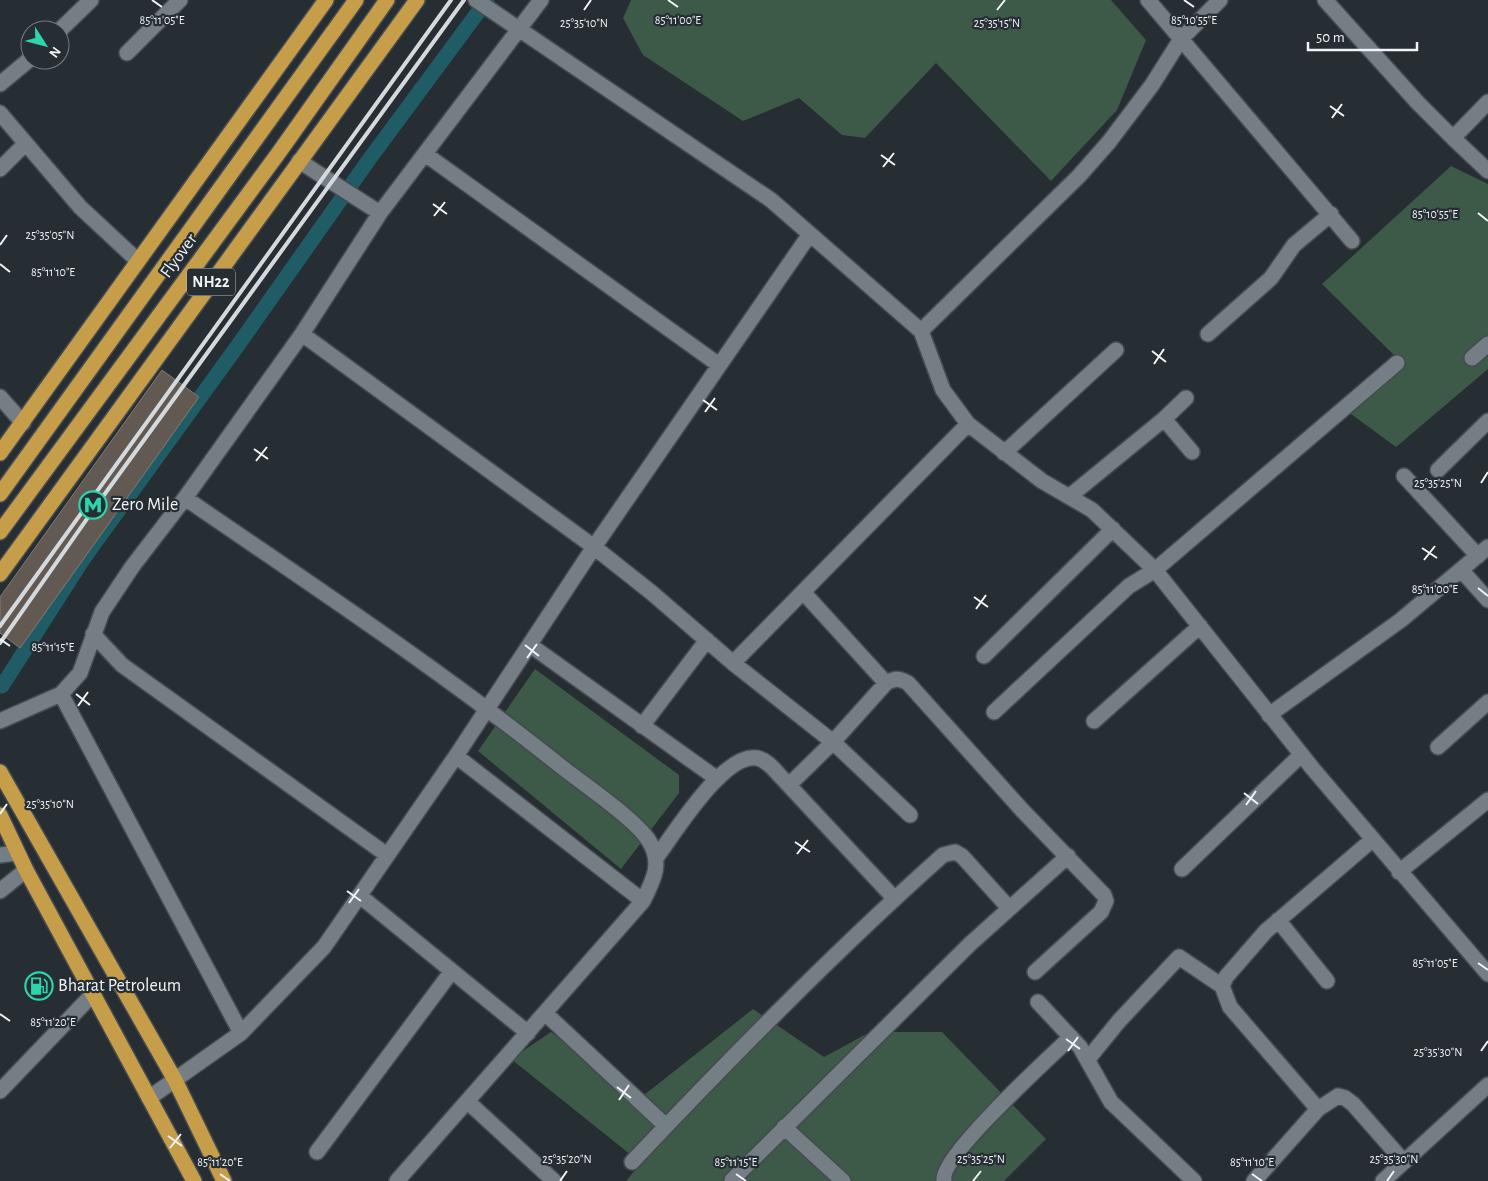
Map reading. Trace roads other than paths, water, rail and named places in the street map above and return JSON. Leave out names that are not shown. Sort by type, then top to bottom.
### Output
[{"type":"highway","points":[[0,453],[137,260],[326,0]]},
{"type":"highway","name":"Flyover","points":[[0,494],[356,0]]},
{"type":"highway","name":"Flyover","points":[[0,532],[280,151],[387,0]]},
{"type":"highway","name":"NH22","points":[[2,571],[417,0]]},
{"type":"highway","points":[[0,772],[175,1080],[224,1181]]},
{"type":"highway","points":[[0,815],[26,870],[194,1181]]},
{"type":"street","points":[[70,20],[91,0]]},
{"type":"street","points":[[127,53],[180,0]]},
{"type":"street","points":[[476,0],[751,186],[810,234],[921,331],[943,390],[968,424],[1042,481],[1092,510],[1155,570],[1301,755],[1488,974]]},
{"type":"street","points":[[0,721],[61,694],[80,673],[92,634],[102,612],[132,567],[185,498],[302,334],[380,213],[541,0]]},
{"type":"street","points":[[1148,0],[1352,241]]},
{"type":"street","points":[[921,331],[1079,176],[1109,142],[1152,85],[1181,40],[1220,0]]},
{"type":"street","points":[[1325,0],[1418,103],[1488,171]]},
{"type":"street","points":[[0,84],[20,67]]},
{"type":"street","points":[[1453,138],[1488,102]]},
{"type":"street","points":[[0,113],[80,207],[137,260]]},
{"type":"street","points":[[0,169],[25,144]]},
{"type":"street","points":[[424,154],[719,365]]},
{"type":"street","points":[[299,161],[380,213]]},
{"type":"street","points":[[1208,334],[1271,278],[1294,245],[1331,214]]},
{"type":"street","points":[[149,1098],[241,1033],[324,947],[456,756],[594,547],[810,234]]},
{"type":"street","points":[[302,334],[594,547],[833,742],[910,815]]},
{"type":"street","points":[[1472,358],[1488,344]]},
{"type":"street","points":[[1004,453],[1116,350]]},
{"type":"street","points":[[994,712],[1129,586],[1155,570],[1397,364]]},
{"type":"street","points":[[0,397],[22,423]]},
{"type":"street","points":[[1070,496],[1164,419],[1186,398]]},
{"type":"street","points":[[1164,419],[1192,452]]},
{"type":"street","points":[[734,663],[968,424]]},
{"type":"street","points":[[1438,470],[1486,427]]},
{"type":"street","points":[[1269,715],[1402,620],[1462,572],[1483,552],[1404,476]]},
{"type":"street","points":[[185,498],[488,707],[625,817],[649,841],[656,858],[656,875],[643,901],[398,1181]]},
{"type":"street","points":[[984,656],[1114,529]]},
{"type":"street","points":[[1462,572],[1488,600]]},
{"type":"street","points":[[804,593],[886,683]]},
{"type":"street","points":[[1094,721],[1200,626]]},
{"type":"street","points":[[92,634],[122,665],[388,855]]},
{"type":"street","points":[[642,726],[707,640]]},
{"type":"street","points":[[530,645],[716,778]]},
{"type":"street","points":[[789,785],[833,742],[886,683],[894,678],[900,678],[908,683],[1022,810],[1104,895],[1105,908],[1035,972]]},
{"type":"street","points":[[61,694],[241,1033]]},
{"type":"street","points":[[1438,747],[1488,702]]},
{"type":"street","points":[[1182,869],[1301,755]]},
{"type":"street","points":[[456,756],[643,901]]},
{"type":"street","points":[[656,858],[716,778],[732,766],[748,758],[758,758],[768,764],[789,785],[894,898]]},
{"type":"street","points":[[1399,872],[1488,800]]},
{"type":"street","points":[[1222,986],[1239,962],[1278,920],[1372,840]]},
{"type":"street","points":[[0,855],[17,852]]},
{"type":"street","points":[[632,1162],[720,1068],[894,898],[943,855],[955,852],[1009,908]]},
{"type":"street","points":[[732,1180],[1009,908],[1068,856]]},
{"type":"street","points":[[0,891],[26,870]]},
{"type":"street","points":[[360,896],[528,1033]]},
{"type":"street","points":[[1278,920],[1327,981]]},
{"type":"street","points":[[1088,1059],[1119,1020],[1179,957],[1222,986],[1230,1007],[1318,1109]]},
{"type":"street","points":[[317,1152],[452,971]]},
{"type":"street","points":[[0,1091],[93,994]]},
{"type":"street","points":[[1038,1002],[1070,1036],[1088,1059],[1111,1102],[1194,1181]]},
{"type":"street","points":[[546,1014],[666,1126]]},
{"type":"street","points":[[944,1181],[945,1169],[961,1147],[1070,1036]]},
{"type":"street","points":[[1383,1181],[1488,1085]]},
{"type":"street","points":[[1254,1181],[1318,1109],[1338,1096],[1345,1098],[1404,1162]]},
{"type":"street","points":[[468,1102],[554,1181]]},
{"type":"street","points":[[784,1127],[843,1181]]},
{"type":"waterway","points":[[2,686],[84,558],[368,161],[487,0]]},
{"type":"railway","points":[[0,626],[451,0]]},
{"type":"railway","points":[[0,643],[96,506],[464,0]]},
{"type":"place","name":"Zero Mile","points":[[93,505]]},
{"type":"place","name":"Bharat Petroleum","points":[[39,986]]}]
